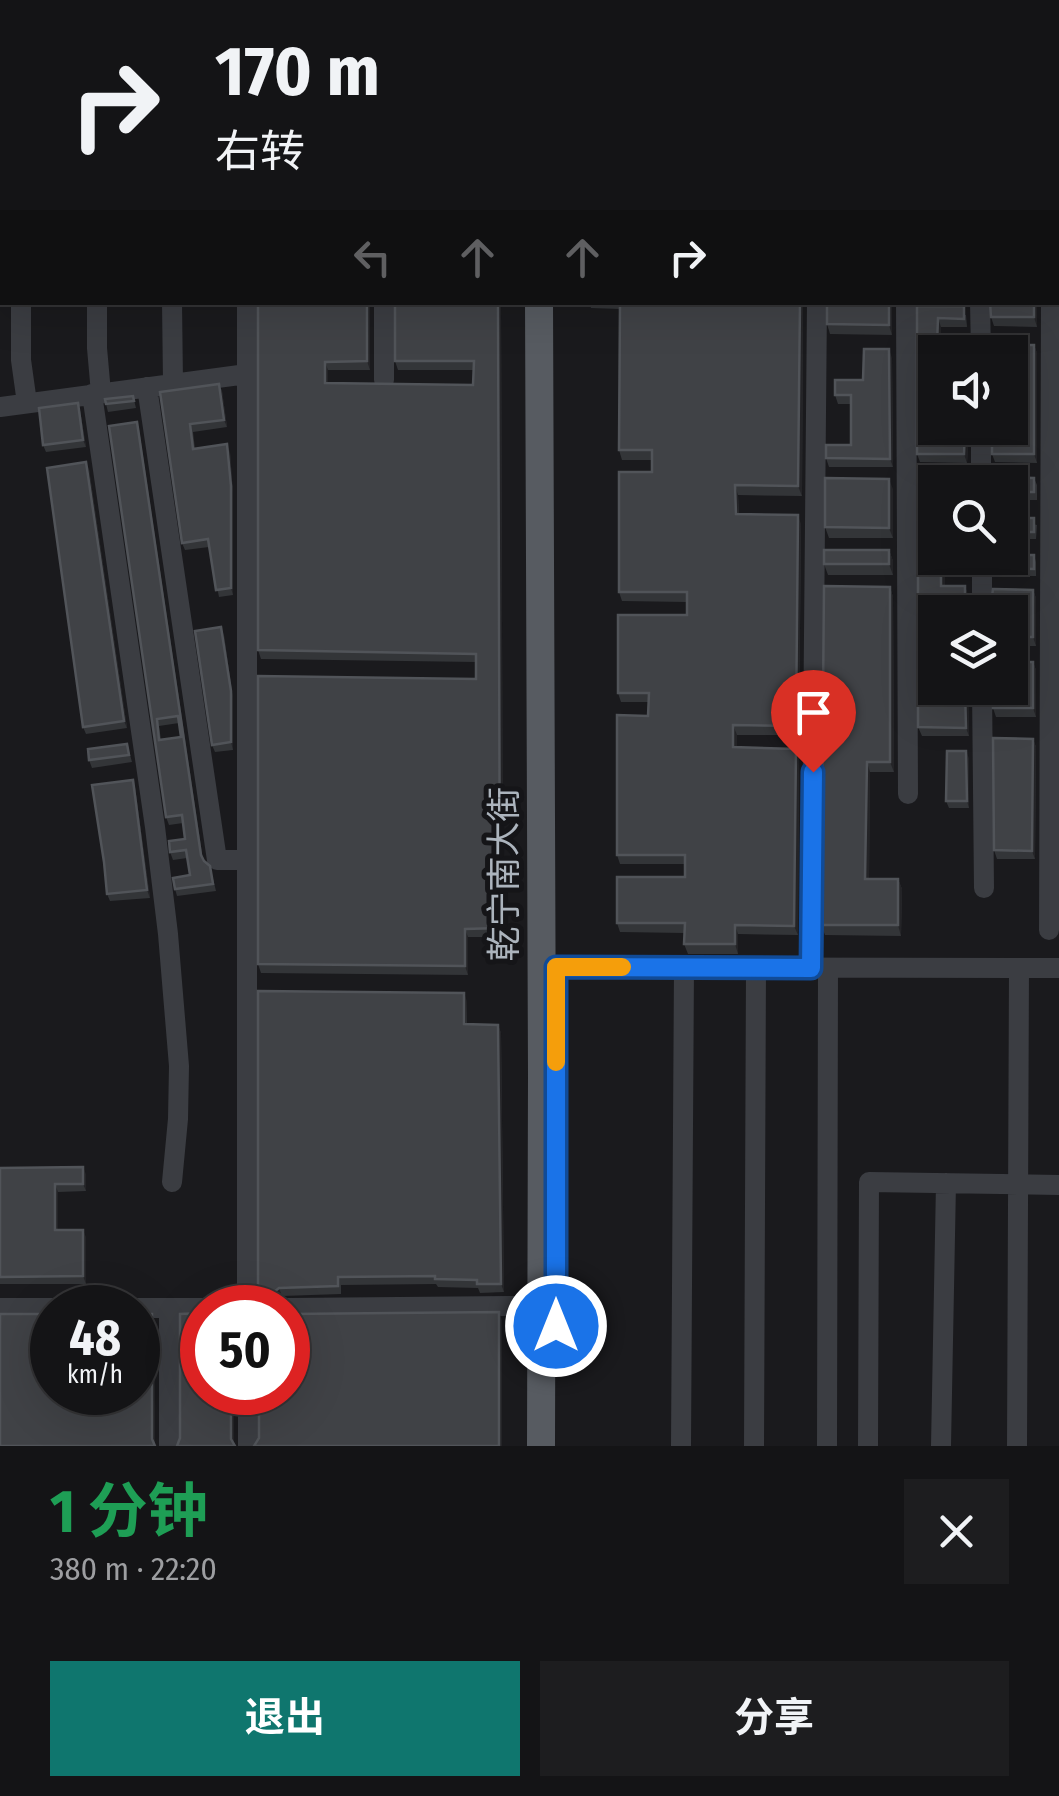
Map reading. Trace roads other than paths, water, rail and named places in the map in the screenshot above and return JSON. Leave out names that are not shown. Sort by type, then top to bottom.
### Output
[{"type":"main road","name":"乾宁南大街","points":[[539,305],[541,1446]]},
{"type":"main road","name":"乾宁南大街","points":[[555,305],[557,1446]]},
{"type":"street","points":[[21,305],[21,360],[27,403]]},
{"type":"street","points":[[97,305],[97,394],[168,934],[179,1066],[172,1182]]},
{"type":"street","points":[[172,305],[173,384]]},
{"type":"street","points":[[247,1285],[248,305]]},
{"type":"street","points":[[384,305],[384,380]]},
{"type":"street","points":[[816,305],[827,1446]]},
{"type":"street","points":[[906,305],[908,794]]},
{"type":"street","points":[[980,305],[981,335]]},
{"type":"street","points":[[1048,930],[1051,305]]},
{"type":"street","points":[[0,407],[248,374]]},
{"type":"street","points":[[147,387],[217,860],[246,860]]},
{"type":"street","points":[[982,705],[984,888]]},
{"type":"street","points":[[556,967],[1059,968]]},
{"type":"street","points":[[681,1446],[684,967]]},
{"type":"street","points":[[754,1446],[756,968]]},
{"type":"street","points":[[1017,1446],[1019,968]]},
{"type":"street","points":[[868,1446],[869,1182],[1059,1185]]},
{"type":"street","points":[[941,1446],[946,1184]]},
{"type":"street","points":[[310,1308],[520,1306]]},
{"type":"street","points":[[0,1308],[30,1308]]},
{"type":"street","points":[[160,1308],[180,1308]]},
{"type":"street","points":[[169,1308],[169,1446]]},
{"type":"street","points":[[248,1415],[248,1446]]}]
